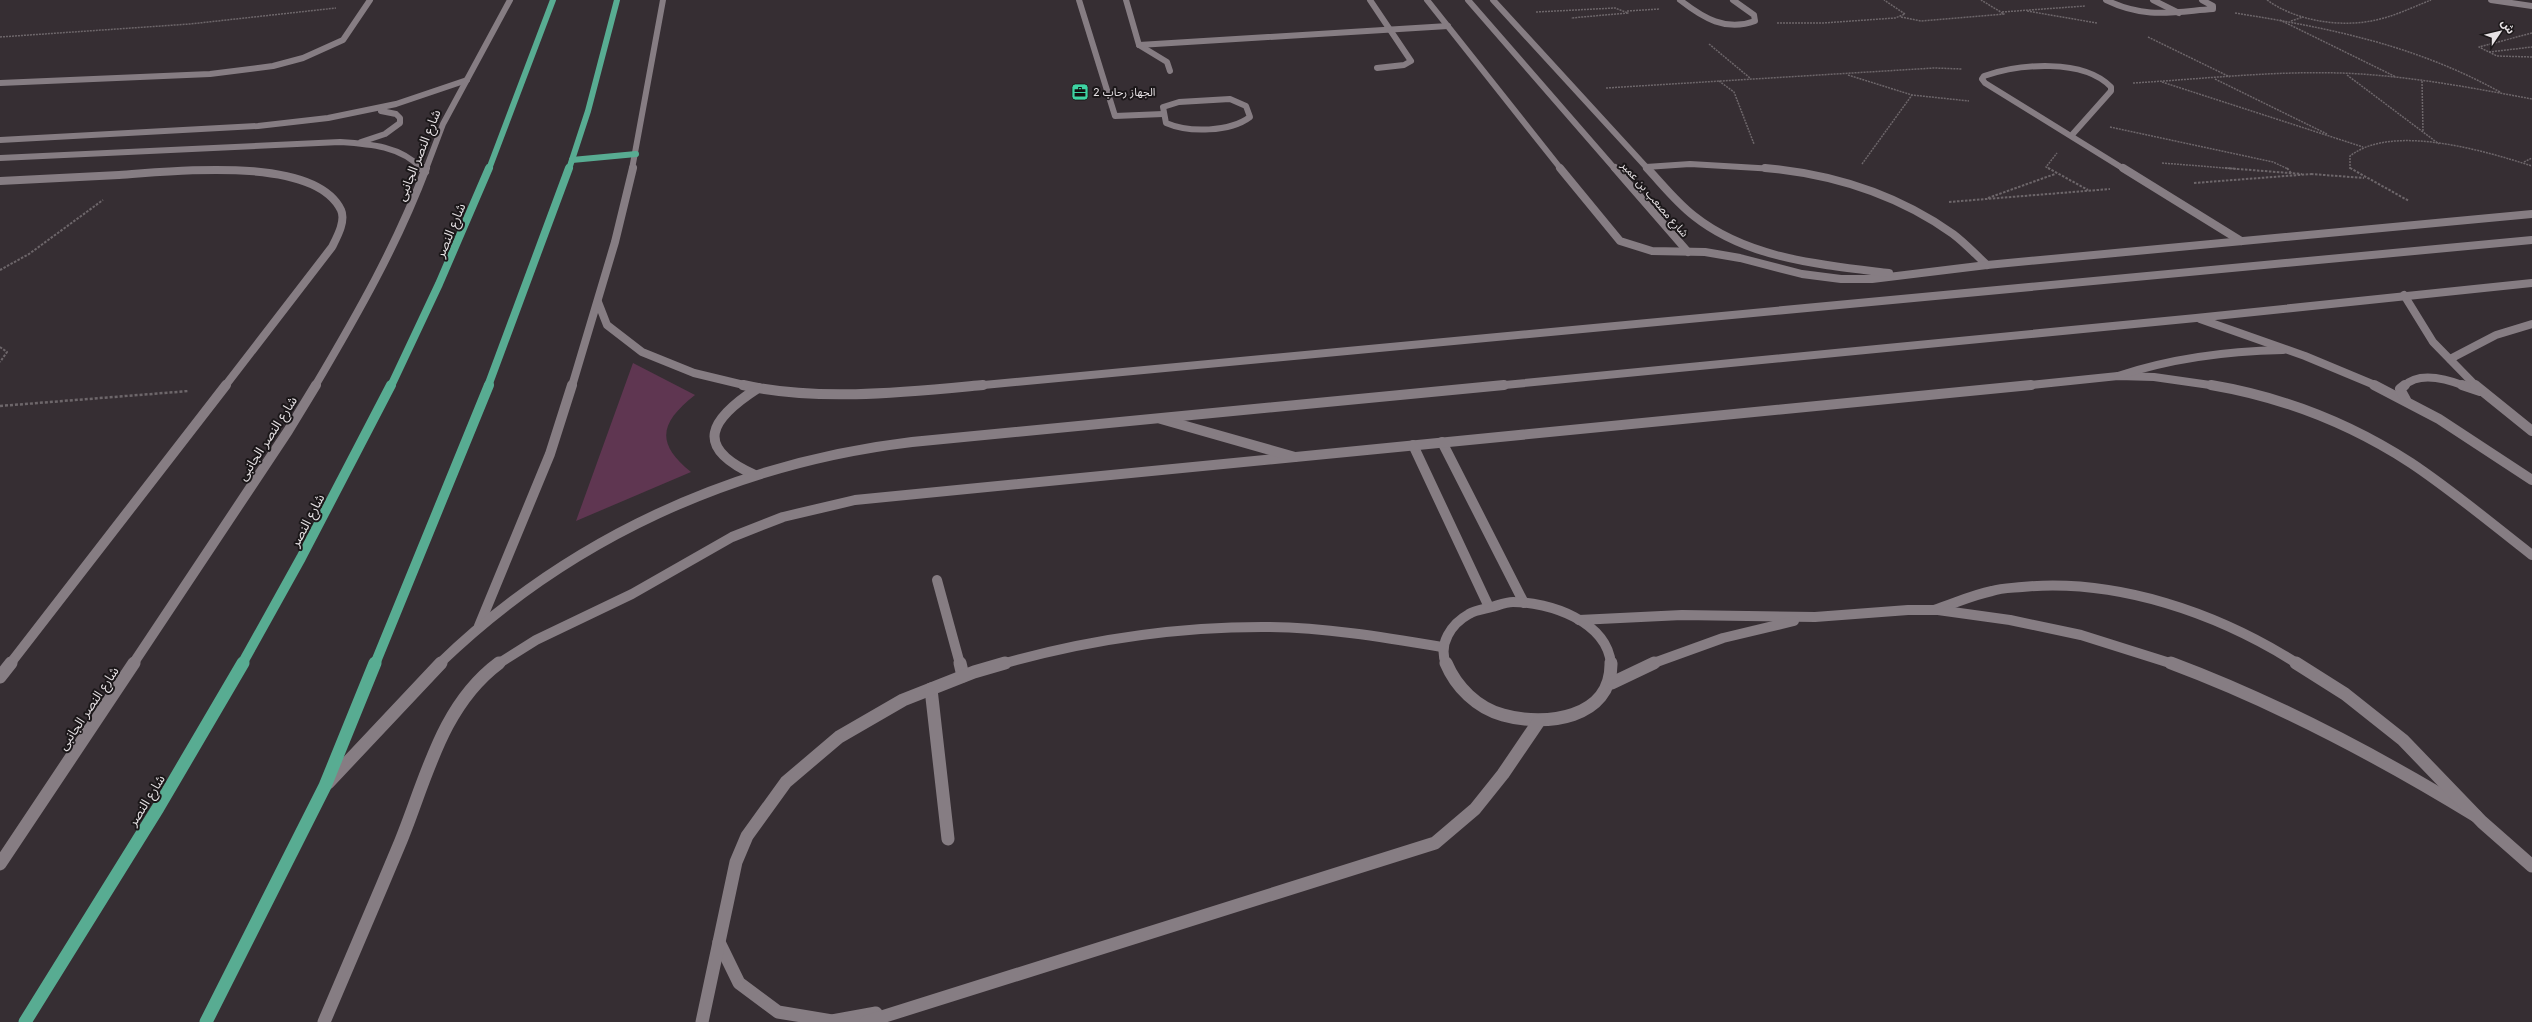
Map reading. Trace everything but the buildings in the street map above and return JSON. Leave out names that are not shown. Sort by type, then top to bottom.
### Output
[{"type":"main road","name":"شارع النصر","points":[[25,1022],[200,738],[297,566],[367,434],[419,330],[458,245],[487,175],[553,0]]},
{"type":"main road","points":[[206,1022],[325,786],[513,324],[572,160],[590,104],[618,0]]},
{"type":"main road","points":[[572,160],[636,154]]},
{"type":"street","points":[[0,83],[210,74],[273,66],[302,58],[343,40],[370,0]]},
{"type":"street","name":"شارع النصر الجانبى","points":[[0,864],[315,387],[365,302],[391,249],[425,172],[443,124],[510,0]]},
{"type":"street","points":[[478,628],[550,454],[598,302],[636,154],[664,0]]},
{"type":"street","points":[[1079,0],[1115,116],[1163,114]]},
{"type":"street","points":[[1126,0],[1139,45],[1148,53],[1167,62],[1170,71]]},
{"type":"street","points":[[1370,0],[1411,60],[1404,65],[1377,68]]},
{"type":"street","name":"شارع مصعب بن عمير","points":[[1427,0],[1612,233],[1620,241],[1634,247],[1652,251],[1688,252]]},
{"type":"street","name":"شارع مصعب بن عمير","points":[[1468,0],[1688,252]]},
{"type":"street","points":[[1493,0],[1646,167],[1694,216],[1738,240],[1791,258],[1902,275]]},
{"type":"street","points":[[1680,0],[1706,20],[1713,22],[1742,25],[1755,21],[1756,18],[1754,15],[1733,0]]},
{"type":"street","points":[[2106,0],[2132,12],[2154,15],[2213,9],[2213,6],[2202,0]]},
{"type":"street","points":[[2153,0],[2179,13]]},
{"type":"street","points":[[2491,0],[2509,4],[2532,6]]},
{"type":"street","points":[[2509,4],[2532,13]]},
{"type":"street","points":[[1139,45],[1448,26]]},
{"type":"street","points":[[2071,136],[2111,92],[2109,84],[2090,72],[2068,67],[1989,73],[1982,79],[1985,83],[2241,241]]},
{"type":"street","points":[[0,140],[293,125],[376,110],[416,99],[467,80]]},
{"type":"street","points":[[1230,99],[1243,103],[1250,118],[1240,124],[1183,128],[1166,123],[1163,114],[1163,107],[1170,103],[1230,99]]},
{"type":"street","points":[[357,143],[385,134],[400,123],[400,118],[396,114],[376,110]]},
{"type":"street","points":[[0,158],[310,142],[357,143],[394,150],[419,162],[425,172]]},
{"type":"street","points":[[1646,167],[1708,163],[1763,167],[1847,184],[1904,205],[1952,232],[1972,248],[1987,265]]},
{"type":"street","points":[[0,181],[214,170],[253,171],[286,176],[313,184],[331,196],[341,210],[342,227],[332,247],[0,677]]},
{"type":"street","points":[[1688,252],[1728,256],[1821,277],[1872,279],[1987,265],[2532,214]]},
{"type":"street","points":[[598,302],[607,325],[642,352],[694,373],[758,388],[839,394],[925,390],[2532,240]]},
{"type":"street","points":[[325,786],[454,650],[478,628],[523,592],[598,544],[676,505],[755,475],[822,457],[875,447],[1155,417],[2196,318],[2532,283]]},
{"type":"street","points":[[2404,296],[2423,328],[2450,359],[2486,394],[2532,431]]},
{"type":"street","points":[[2196,318],[2291,350],[2343,371],[2406,400],[2476,441],[2532,480]]},
{"type":"street","points":[[2450,359],[2496,335],[2532,324]]},
{"type":"street","points":[[2118,376],[2154,364],[2195,356],[2257,350],[2291,350]]},
{"type":"street","points":[[324,1022],[412,813],[444,730],[457,707],[474,685],[497,665],[522,647],[643,588],[715,546],[748,529],[819,507],[855,500],[2118,376],[2183,379],[2218,384],[2254,393],[2326,418],[2392,452],[2532,555]]},
{"type":"street","points":[[2406,400],[2400,389],[2405,382],[2419,378],[2458,383],[2486,394]]},
{"type":"street","points":[[755,475],[734,468],[720,456],[713,443],[715,428],[723,413],[738,400],[758,388]]},
{"type":"street","points":[[1155,417],[1295,457]]},
{"type":"street","points":[[1442,442],[1524,603]]},
{"type":"street","points":[[1413,445],[1488,605]]},
{"type":"street","points":[[938,580],[963,676]]},
{"type":"street","points":[[1934,610],[1959,598],[2017,587],[2084,587],[2156,599],[2196,614],[2275,651],[2355,701],[2430,764],[2476,816],[2532,866]]},
{"type":"street","points":[[1524,603],[1558,610],[1579,620],[1596,633],[1608,649],[1613,666],[1612,683],[1602,699],[1586,711],[1564,718],[1539,721],[1513,718],[1488,710],[1468,697],[1452,681],[1444,664],[1442,647],[1447,633],[1457,621],[1471,612],[1488,605],[1524,603]]},
{"type":"street","points":[[1579,620],[1696,615],[1816,617],[1934,610],[1984,616],[2086,637],[2193,671],[2255,696],[2361,747],[2476,816]]},
{"type":"street","points":[[1612,683],[1646,666],[1719,638],[1767,625],[1816,617]]},
{"type":"street","points":[[702,1022],[719,942],[732,869],[747,835],[768,804],[793,775],[822,749],[856,725],[892,705],[963,676],[1038,655],[1092,643],[1148,634],[1204,629],[1260,627],[1316,629],[1373,635],[1442,647]]},
{"type":"street","points":[[931,689],[948,839]]},
{"type":"street","points":[[866,1022],[905,1008],[1435,843],[1475,809],[1503,774],[1539,721]]},
{"type":"street","points":[[719,942],[739,983],[778,1012],[832,1021],[905,1008]]},
{"type":"path","points":[[1884,0],[1905,14],[1900,17]]},
{"type":"path","points":[[1981,0],[2001,12],[2114,4]]},
{"type":"path","points":[[2267,0],[2284,10],[2335,22],[2367,22],[2431,0]]},
{"type":"path","points":[[0,37],[190,24],[366,6]]},
{"type":"path","points":[[1505,13],[1615,8],[1628,12],[1624,15],[1571,18]]},
{"type":"path","points":[[2213,9],[2291,21],[2361,35],[2403,48],[2462,71],[2502,93]]},
{"type":"path","points":[[2023,11],[2101,23]]},
{"type":"path","points":[[1755,21],[1817,23],[1900,17],[1921,21],[2001,16],[2004,14],[2001,12]]},
{"type":"path","points":[[2132,12],[2128,17],[2128,22],[2134,30],[2230,77]]},
{"type":"path","points":[[2291,21],[2305,16]]},
{"type":"path","points":[[2278,19],[2398,78]]},
{"type":"path","points":[[2532,33],[2480,45],[2478,47],[2486,52],[2508,58],[2532,57]]},
{"type":"path","points":[[2486,52],[2532,47]]},
{"type":"path","points":[[1575,90],[1718,80],[1946,68],[1989,73]]},
{"type":"path","points":[[2109,84],[2313,73],[2398,78],[2502,93],[2532,99]]},
{"type":"path","points":[[1845,74],[1912,95],[1951,100],[2014,101]]},
{"type":"path","points":[[2346,75],[2440,144]]},
{"type":"path","points":[[2213,78],[2336,138]]},
{"type":"path","points":[[1718,80],[1734,92],[1763,167]]},
{"type":"path","points":[[2422,81],[2423,132]]},
{"type":"path","points":[[2160,82],[2363,147]]},
{"type":"path","points":[[1847,184],[1912,95]]},
{"type":"path","points":[[2084,122],[2273,162],[2286,167],[2291,173]]},
{"type":"path","points":[[2071,136],[2046,165],[2046,167],[2088,191]]},
{"type":"path","points":[[2411,202],[2350,169],[2350,156],[2363,147],[2388,142],[2440,144],[2503,156],[2532,166]]},
{"type":"path","points":[[2523,163],[2532,158]]},
{"type":"path","points":[[2160,162],[2365,178]]},
{"type":"path","points":[[0,270],[29,254],[136,174]]},
{"type":"path","points":[[1983,199],[2056,174]]},
{"type":"path","points":[[1904,205],[2312,174]]},
{"type":"path","points":[[0,347],[7,352],[0,362]]},
{"type":"path","points":[[0,406],[222,389]]},
{"type":"shaded area","points":[[633,363],[695,395],[675,414],[669,423],[666,432],[667,442],[671,451],[691,472],[576,521]]},
{"type":"place","name":"الجهاز رحاب 2","points":[[1080,92]]}]
